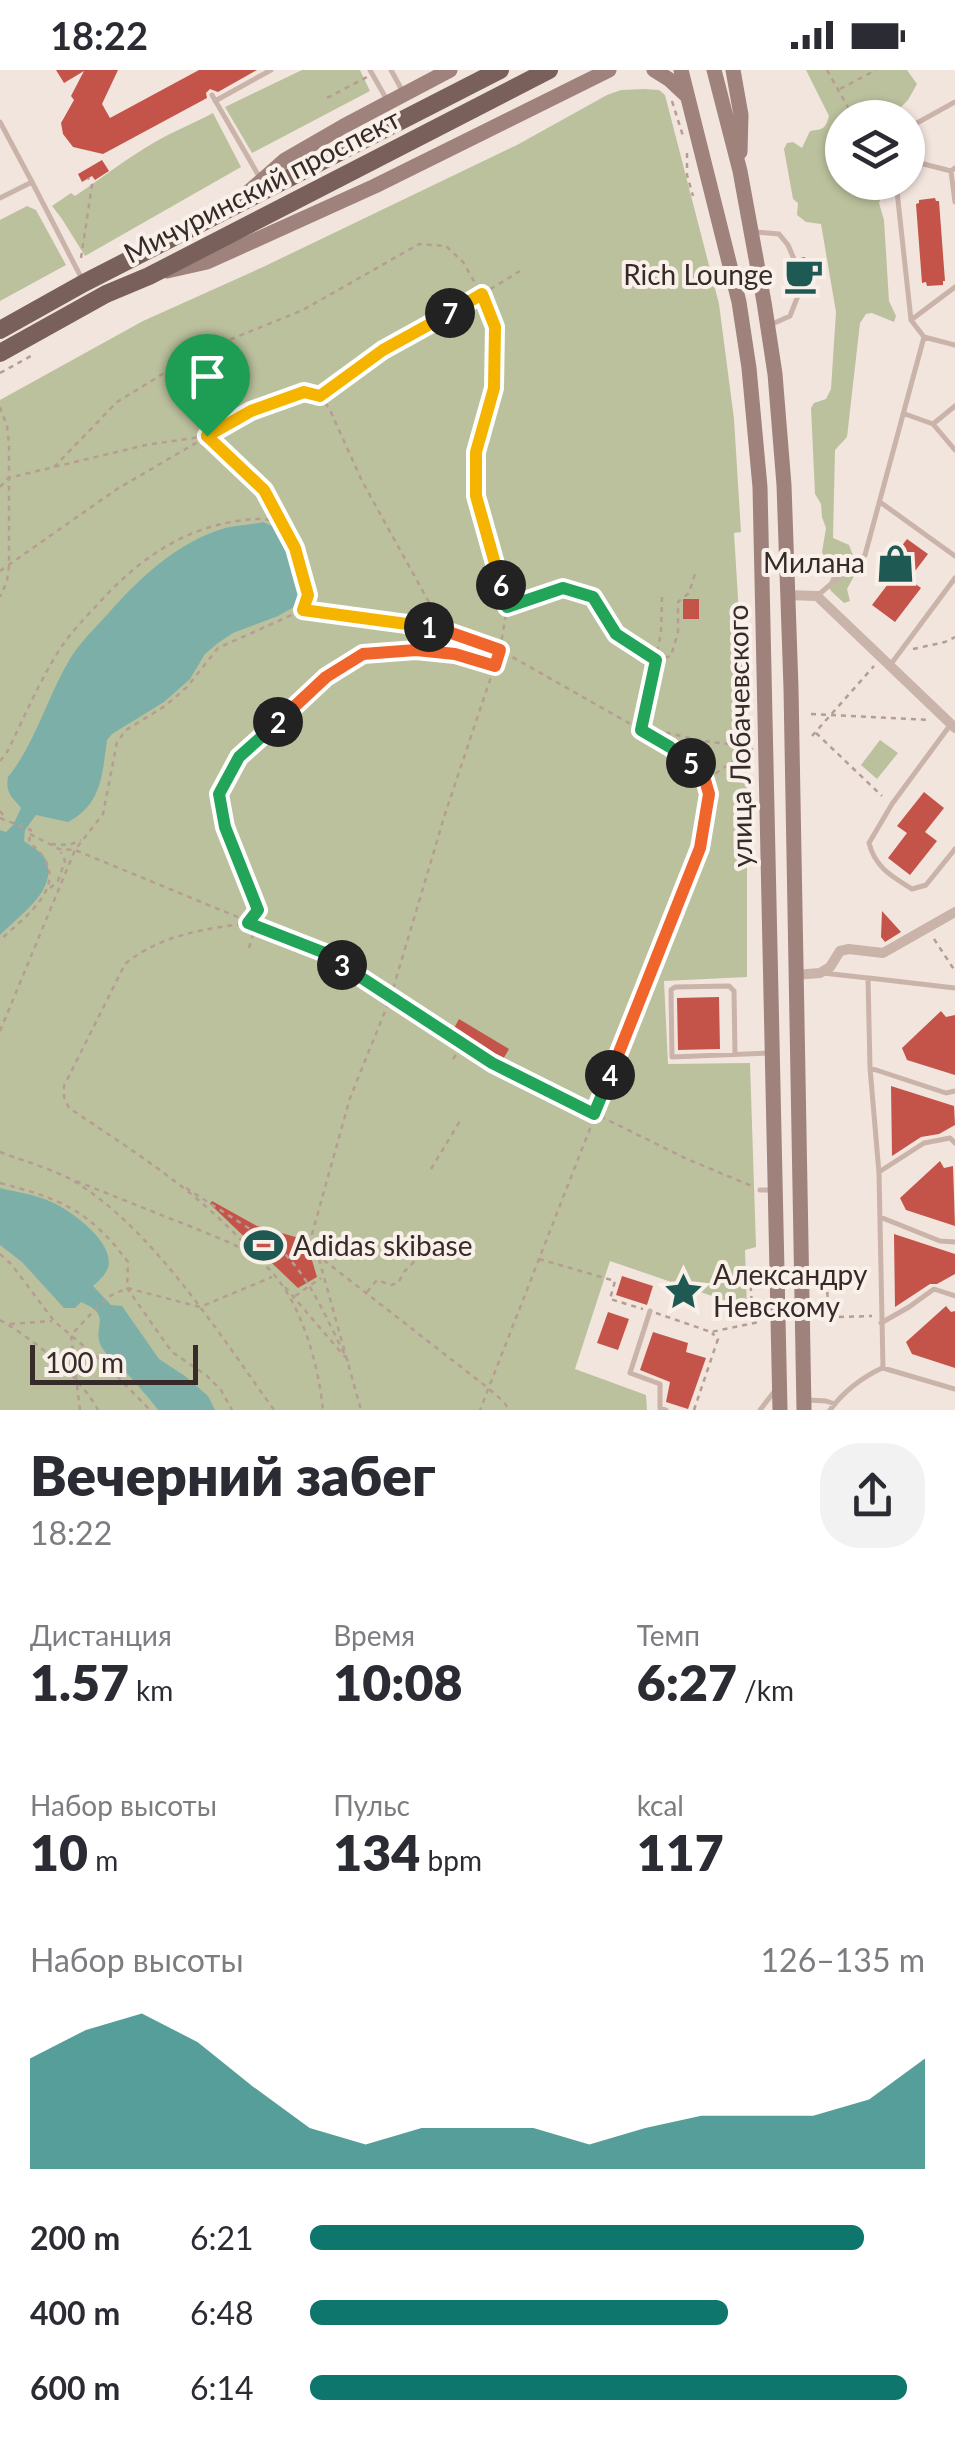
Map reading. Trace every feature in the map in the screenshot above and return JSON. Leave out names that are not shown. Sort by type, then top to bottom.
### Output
[{"type":"main road","points":[[230,209],[285,160],[450,70]]},
{"type":"main road","name":"Мичуринский проспект","points":[[0,330],[500,70]]},
{"type":"main road","name":"Мичуринский проспект","points":[[0,353],[106,294],[149,276],[550,70]]},
{"type":"main road","points":[[654,70],[688,97]]},
{"type":"main road","name":"улица Лобачевского","points":[[681,70],[739,302],[760,487],[771,1053],[768,1190],[780,1410]]},
{"type":"main road","name":"улица Лобачевского","points":[[714,70],[740,171],[768,327],[784,485],[804,1405]]},
{"type":"main road","points":[[733,70],[741,115],[740,171]]},
{"type":"main road","points":[[149,276],[208,262],[376,186],[603,71]]},
{"type":"street","points":[[787,595],[817,596],[951,724]]},
{"type":"street","points":[[795,976],[830,967],[840,951],[884,952],[955,912]]},
{"type":"street","points":[[771,1053],[784,1040],[797,1052]]},
{"type":"street","points":[[778,1350],[785,1360],[794,1362],[803,1348]]},
{"type":"lane","points":[[262,181],[214,98],[271,70]]},
{"type":"lane","points":[[391,70],[396,98]]},
{"type":"lane","points":[[372,72],[396,98]]},
{"type":"lane","points":[[925,119],[955,102]]},
{"type":"lane","points":[[0,122],[84,283]]},
{"type":"lane","points":[[925,164],[953,170],[955,202]]},
{"type":"lane","points":[[0,198],[32,182]]},
{"type":"lane","points":[[898,200],[910,320],[924,336],[955,345]]},
{"type":"lane","points":[[751,231],[778,234],[794,258]]},
{"type":"lane","points":[[910,320],[955,286]]},
{"type":"lane","points":[[768,327],[790,316],[799,294]]},
{"type":"lane","points":[[817,596],[865,555],[924,336]]},
{"type":"lane","points":[[933,424],[955,406]]},
{"type":"lane","points":[[905,414],[933,424],[955,450]]},
{"type":"lane","points":[[880,502],[955,556]]},
{"type":"lane","points":[[885,663],[902,651],[955,578]]},
{"type":"lane","points":[[951,724],[869,842],[872,856],[882,870],[912,889],[926,884],[955,849]]},
{"type":"lane","points":[[820,972],[955,988]]},
{"type":"lane","points":[[868,978],[870,1068],[879,1172],[883,1368]]},
{"type":"lane","points":[[735,1054],[734,991],[729,986],[674,987],[672,1057],[771,1053]]},
{"type":"lane","points":[[870,1068],[946,1093],[955,1091]]},
{"type":"lane","points":[[879,1172],[924,1143],[950,1138],[955,1143]]},
{"type":"lane","points":[[880,1217],[955,1242]]},
{"type":"lane","points":[[881,1320],[934,1289],[955,1296]]},
{"type":"lane","points":[[650,1311],[630,1373],[660,1384],[660,1408],[666,1410]]},
{"type":"lane","points":[[804,1405],[826,1401],[833,1407],[850,1388],[883,1368],[955,1389]]},
{"type":"lane","points":[[760,1410],[779,1385]]},
{"type":"path","points":[[827,70],[844,100]]},
{"type":"path","points":[[838,90],[876,70]]},
{"type":"path","points":[[327,98],[372,72]]},
{"type":"path","points":[[670,95],[688,150],[687,175],[693,196]]},
{"type":"path","points":[[80,264],[92,186],[88,178]]},
{"type":"path","points":[[54,467],[117,402],[197,353],[303,310],[420,244],[446,246],[463,262],[495,327],[494,388],[476,452],[476,496],[507,607],[500,650],[444,814],[390,998],[350,1098],[312,1234],[360,1410]]},
{"type":"path","points":[[320,396],[383,350],[520,271]]},
{"type":"path","points":[[0,374],[32,356]]},
{"type":"path","points":[[0,571],[117,489],[207,436],[251,411],[304,392],[320,396],[330,410],[362,481],[440,629]]},
{"type":"path","points":[[0,407],[7,426],[10,566],[0,598]]},
{"type":"path","points":[[0,487],[8,478],[146,444],[207,436]]},
{"type":"path","points":[[207,436],[264,490],[295,548],[308,595],[303,610]]},
{"type":"path","points":[[0,762],[65,642],[130,571],[156,550],[205,528],[268,519],[283,525]]},
{"type":"path","points":[[507,607],[563,588],[593,597],[616,634],[656,660],[671,656],[678,632],[678,602],[690,593],[695,574]]},
{"type":"path","points":[[641,730],[662,634],[662,598]]},
{"type":"path","points":[[0,1031],[75,850],[103,814],[116,742],[126,730],[187,688],[218,648],[303,610],[440,629],[500,650],[670,747],[696,767],[709,794],[700,848],[480,1410]]},
{"type":"path","points":[[902,651],[955,637]]},
{"type":"path","points":[[348,1361],[289,1256],[69,1108],[64,1086],[125,964],[142,949],[196,930],[248,923],[258,910],[225,827],[219,794],[239,757],[326,677],[363,654],[416,650],[455,654],[495,666]]},
{"type":"path","points":[[882,796],[813,734],[885,663]]},
{"type":"path","points":[[811,714],[951,724]]},
{"type":"path","points":[[641,730],[755,747],[705,780]]},
{"type":"path","points":[[0,811],[7,820]]},
{"type":"path","points":[[0,818],[59,849],[75,850],[325,953],[492,1063],[687,1159],[768,1190]]},
{"type":"path","points":[[30,832],[29,842],[43,853],[50,866],[49,888]]},
{"type":"path","points":[[49,844],[69,845],[85,838]]},
{"type":"path","points":[[0,940],[58,881],[65,861],[59,849]]},
{"type":"path","points":[[249,948],[255,926]]},
{"type":"path","points":[[928,928],[955,971]]},
{"type":"path","points":[[453,1059],[463,1045]]},
{"type":"path","points":[[431,1168],[460,1121]]},
{"type":"path","points":[[0,1152],[200,1230],[256,1257]]},
{"type":"path","points":[[70,1179],[107,1205],[142,1238],[200,1308],[274,1410]]},
{"type":"path","points":[[0,1183],[60,1200],[88,1217],[128,1262],[128,1288],[172,1352],[222,1390],[232,1410]]},
{"type":"path","points":[[186,1188],[239,1237],[348,1361]]},
{"type":"path","points":[[366,1293],[377,1280],[398,1283],[434,1241]]},
{"type":"path","points":[[316,1253],[488,1388],[509,1410]]},
{"type":"path","points":[[0,1254],[54,1321],[106,1364],[150,1410]]},
{"type":"path","points":[[538,1259],[615,1281],[610,1298],[711,1332],[718,1339],[694,1410]]},
{"type":"path","points":[[826,1272],[828,1304],[839,1303]]},
{"type":"path","points":[[80,1410],[72,1335],[106,1298],[128,1288],[200,1308],[275,1276]]},
{"type":"path","points":[[750,1276],[752,1307],[758,1307]]},
{"type":"path","points":[[294,1297],[322,1278]]},
{"type":"path","points":[[281,1282],[310,1347],[323,1410]]},
{"type":"path","points":[[839,1317],[881,1320]]},
{"type":"path","points":[[0,1320],[76,1381],[98,1410]]},
{"type":"path","points":[[7,1324],[54,1321]]},
{"type":"path","points":[[711,1332],[758,1322]]},
{"type":"green space","points":[[302,70],[360,70],[370,91],[252,153],[225,107]]},
{"type":"green space","points":[[806,70],[907,70],[917,84],[908,100],[825,100],[825,108]]},
{"type":"green space","points":[[659,90],[665,95],[719,304],[734,419],[741,532],[734,533],[747,745],[747,977],[664,981],[668,1064],[750,1063],[756,1247],[745,1250],[747,1308],[610,1261],[575,1369],[646,1395],[647,1410],[0,1410],[0,400],[143,321],[517,145],[607,95]]},
{"type":"green space","points":[[213,113],[241,167],[85,256],[52,206],[71,193],[75,196],[155,142]]},
{"type":"green space","points":[[825,125],[825,200],[880,200],[889,301],[896,316],[894,322],[866,314],[860,323],[847,437],[835,450],[833,538],[849,545],[858,569],[847,589],[850,601],[844,603],[828,585],[833,574],[822,552],[826,528],[815,494],[811,408],[826,399],[831,389],[836,312],[821,224],[806,222],[797,215],[798,203],[793,199],[784,149],[793,142],[802,148],[810,131]]},
{"type":"green space","points":[[27,206],[36,210],[66,265],[0,301],[0,220]]},
{"type":"green space","points":[[880,740],[898,753],[877,779],[861,765]]},
{"type":"water","points":[[263,522],[279,531],[294,555],[300,576],[299,604],[218,643],[205,654],[190,679],[164,702],[112,734],[107,740],[94,797],[79,815],[68,822],[36,815],[25,830],[24,841],[45,859],[46,884],[33,903],[0,935],[0,830],[6,832],[13,825],[21,808],[9,791],[8,777],[27,748],[73,654],[138,583],[178,550],[225,528]]},
{"type":"water","points":[[0,1188],[47,1200],[67,1210],[98,1237],[109,1258],[108,1268],[93,1286],[111,1305],[122,1306],[159,1359],[208,1396],[215,1410],[158,1410],[102,1348],[97,1312],[81,1302],[75,1308],[64,1308],[22,1262],[0,1245]]},
{"type":"building","points":[[56,70],[118,70],[102,104],[110,118],[199,70],[257,70],[218,92],[210,89],[207,98],[103,154],[73,147],[63,134],[61,123],[84,71],[64,83]]},
{"type":"building","points":[[102,160],[109,171],[95,180],[92,176],[82,182],[78,174]]},
{"type":"building","points":[[925,199],[939,201],[943,285],[922,283],[916,204]]},
{"type":"building","points":[[805,257],[809,292],[799,287],[789,295],[784,260],[794,265]]},
{"type":"building","points":[[907,539],[928,554],[909,579],[921,588],[895,622],[872,605],[891,580],[881,573]]},
{"type":"building","points":[[683,599],[699,599],[699,619],[683,619]]},
{"type":"building","points":[[924,792],[944,808],[925,832],[937,841],[910,875],[888,858],[907,833],[897,826]]},
{"type":"building","points":[[882,911],[901,932],[885,942],[881,937]]},
{"type":"building","points":[[719,997],[720,1049],[678,1050],[677,998]]},
{"type":"building","points":[[941,1011],[946,1017],[955,1015],[955,1075],[907,1060],[902,1048]]},
{"type":"building","points":[[459,1019],[509,1049],[502,1061],[453,1030]]},
{"type":"building","points":[[891,1086],[954,1106],[955,1125],[939,1134],[921,1137],[892,1156]]},
{"type":"building","points":[[940,1161],[944,1168],[953,1166],[955,1226],[906,1210],[900,1198]]},
{"type":"building","points":[[212,1201],[257,1226],[306,1240],[317,1277],[298,1288],[210,1204]]},
{"type":"building","points":[[894,1234],[955,1254],[955,1274],[930,1284],[895,1307]]},
{"type":"building","points":[[622,1276],[653,1286],[647,1305],[616,1295]]},
{"type":"building","points":[[946,1306],[955,1311],[955,1368],[912,1354],[906,1342]]},
{"type":"building","points":[[608,1312],[629,1319],[618,1350],[597,1343]]},
{"type":"building","points":[[653,1332],[688,1343],[686,1352],[706,1358],[688,1409],[666,1402],[670,1382],[640,1370]]},
{"type":"place","name":"Rich Lounge","points":[[803,275]]},
{"type":"place","name":"Милана","points":[[895,563]]},
{"type":"place","name":"Adidas skibase","points":[[263,1246]]},
{"type":"place","name":"Александру Невскому","points":[[683,1291]]},
{"type":"route","points":[[482,294],[495,327],[494,388],[476,452],[476,496],[507,607],[563,588],[593,597],[616,634],[656,660],[641,730],[696,767],[709,794],[700,848],[594,1114],[492,1063],[325,953],[248,923],[258,910],[225,827],[219,794],[239,757],[326,677],[363,654],[416,650],[455,654],[495,666],[500,650],[440,629],[303,610],[308,595],[295,548],[264,490],[207,436],[251,411],[304,392],[320,396],[383,350],[482,294]]}]
